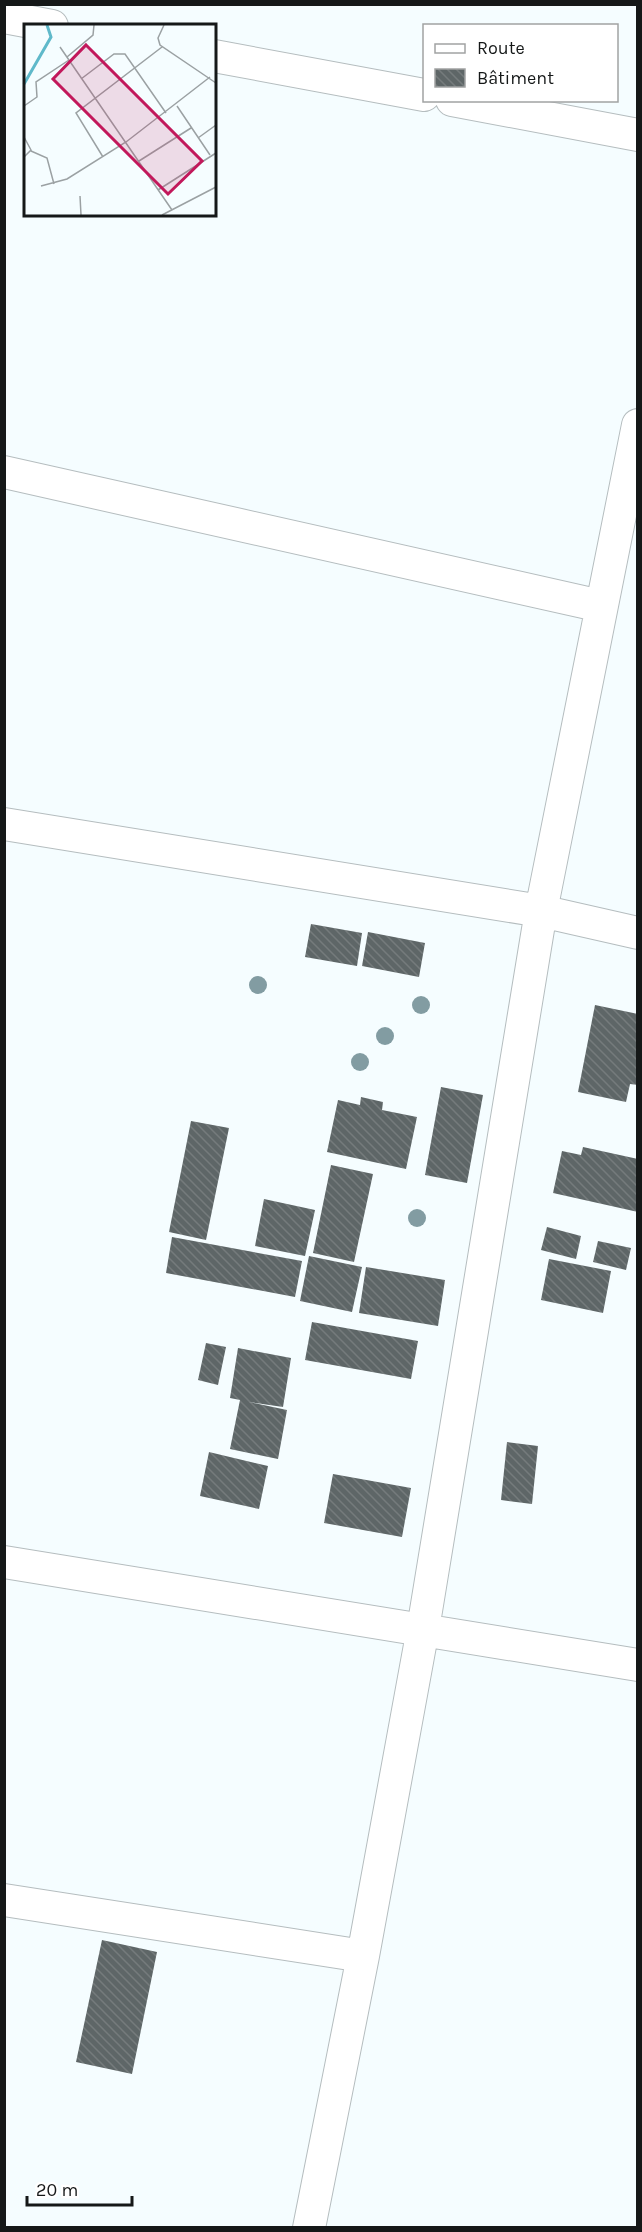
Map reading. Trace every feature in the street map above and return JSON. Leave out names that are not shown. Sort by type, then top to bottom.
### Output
[{"type":"street","points":[[4,17],[41,24]]},
{"type":"street","points":[[216,56],[423,95]]},
{"type":"street","points":[[463,102],[638,135]]},
{"type":"street","points":[[309,2228],[363,1956],[423,1629],[541,911],[638,425]]},
{"type":"street","points":[[4,472],[601,606]]},
{"type":"street","points":[[4,824],[541,911],[638,933]]},
{"type":"street","points":[[4,1562],[638,1665]]},
{"type":"street","points":[[4,1900],[363,1956]]},
{"type":"building","points":[[311,924],[362,933],[357,966],[305,957]]},
{"type":"building","points":[[368,932],[425,943],[419,977],[362,966]]},
{"type":"building","points":[[595,1005],[638,1014],[638,1085],[630,1084],[626,1102],[578,1092]]},
{"type":"building","points":[[441,1087],[483,1095],[467,1183],[425,1175]]},
{"type":"building","points":[[361,1097],[383,1102],[382,1110],[417,1117],[406,1169],[327,1152],[338,1100],[360,1105]]},
{"type":"building","points":[[191,1121],[229,1128],[206,1240],[169,1232]]},
{"type":"building","points":[[583,1147],[638,1159],[638,1212],[553,1193],[562,1151],[581,1155]]},
{"type":"building","points":[[331,1165],[373,1174],[354,1262],[313,1253]]},
{"type":"building","points":[[264,1199],[315,1210],[305,1256],[255,1246]]},
{"type":"building","points":[[547,1227],[581,1236],[576,1259],[541,1250]]},
{"type":"building","points":[[172,1237],[302,1261],[295,1297],[166,1273]]},
{"type":"building","points":[[598,1241],[631,1248],[626,1270],[593,1262]]},
{"type":"building","points":[[309,1256],[362,1267],[352,1312],[300,1301]]},
{"type":"building","points":[[549,1259],[611,1271],[603,1313],[541,1300]]},
{"type":"building","points":[[366,1267],[445,1280],[438,1326],[359,1313]]},
{"type":"building","points":[[312,1322],[418,1341],[411,1379],[305,1360]]},
{"type":"building","points":[[206,1343],[226,1347],[218,1385],[198,1380]]},
{"type":"building","points":[[238,1348],[291,1358],[283,1407],[249,1402],[287,1410],[278,1459],[230,1449],[240,1400],[230,1398]]},
{"type":"building","points":[[507,1442],[538,1446],[532,1504],[501,1500]]},
{"type":"building","points":[[209,1452],[268,1466],[259,1509],[200,1496]]},
{"type":"building","points":[[333,1474],[411,1488],[402,1537],[324,1523]]},
{"type":"building","points":[[102,1940],[157,1952],[132,2074],[76,2062]]}]
